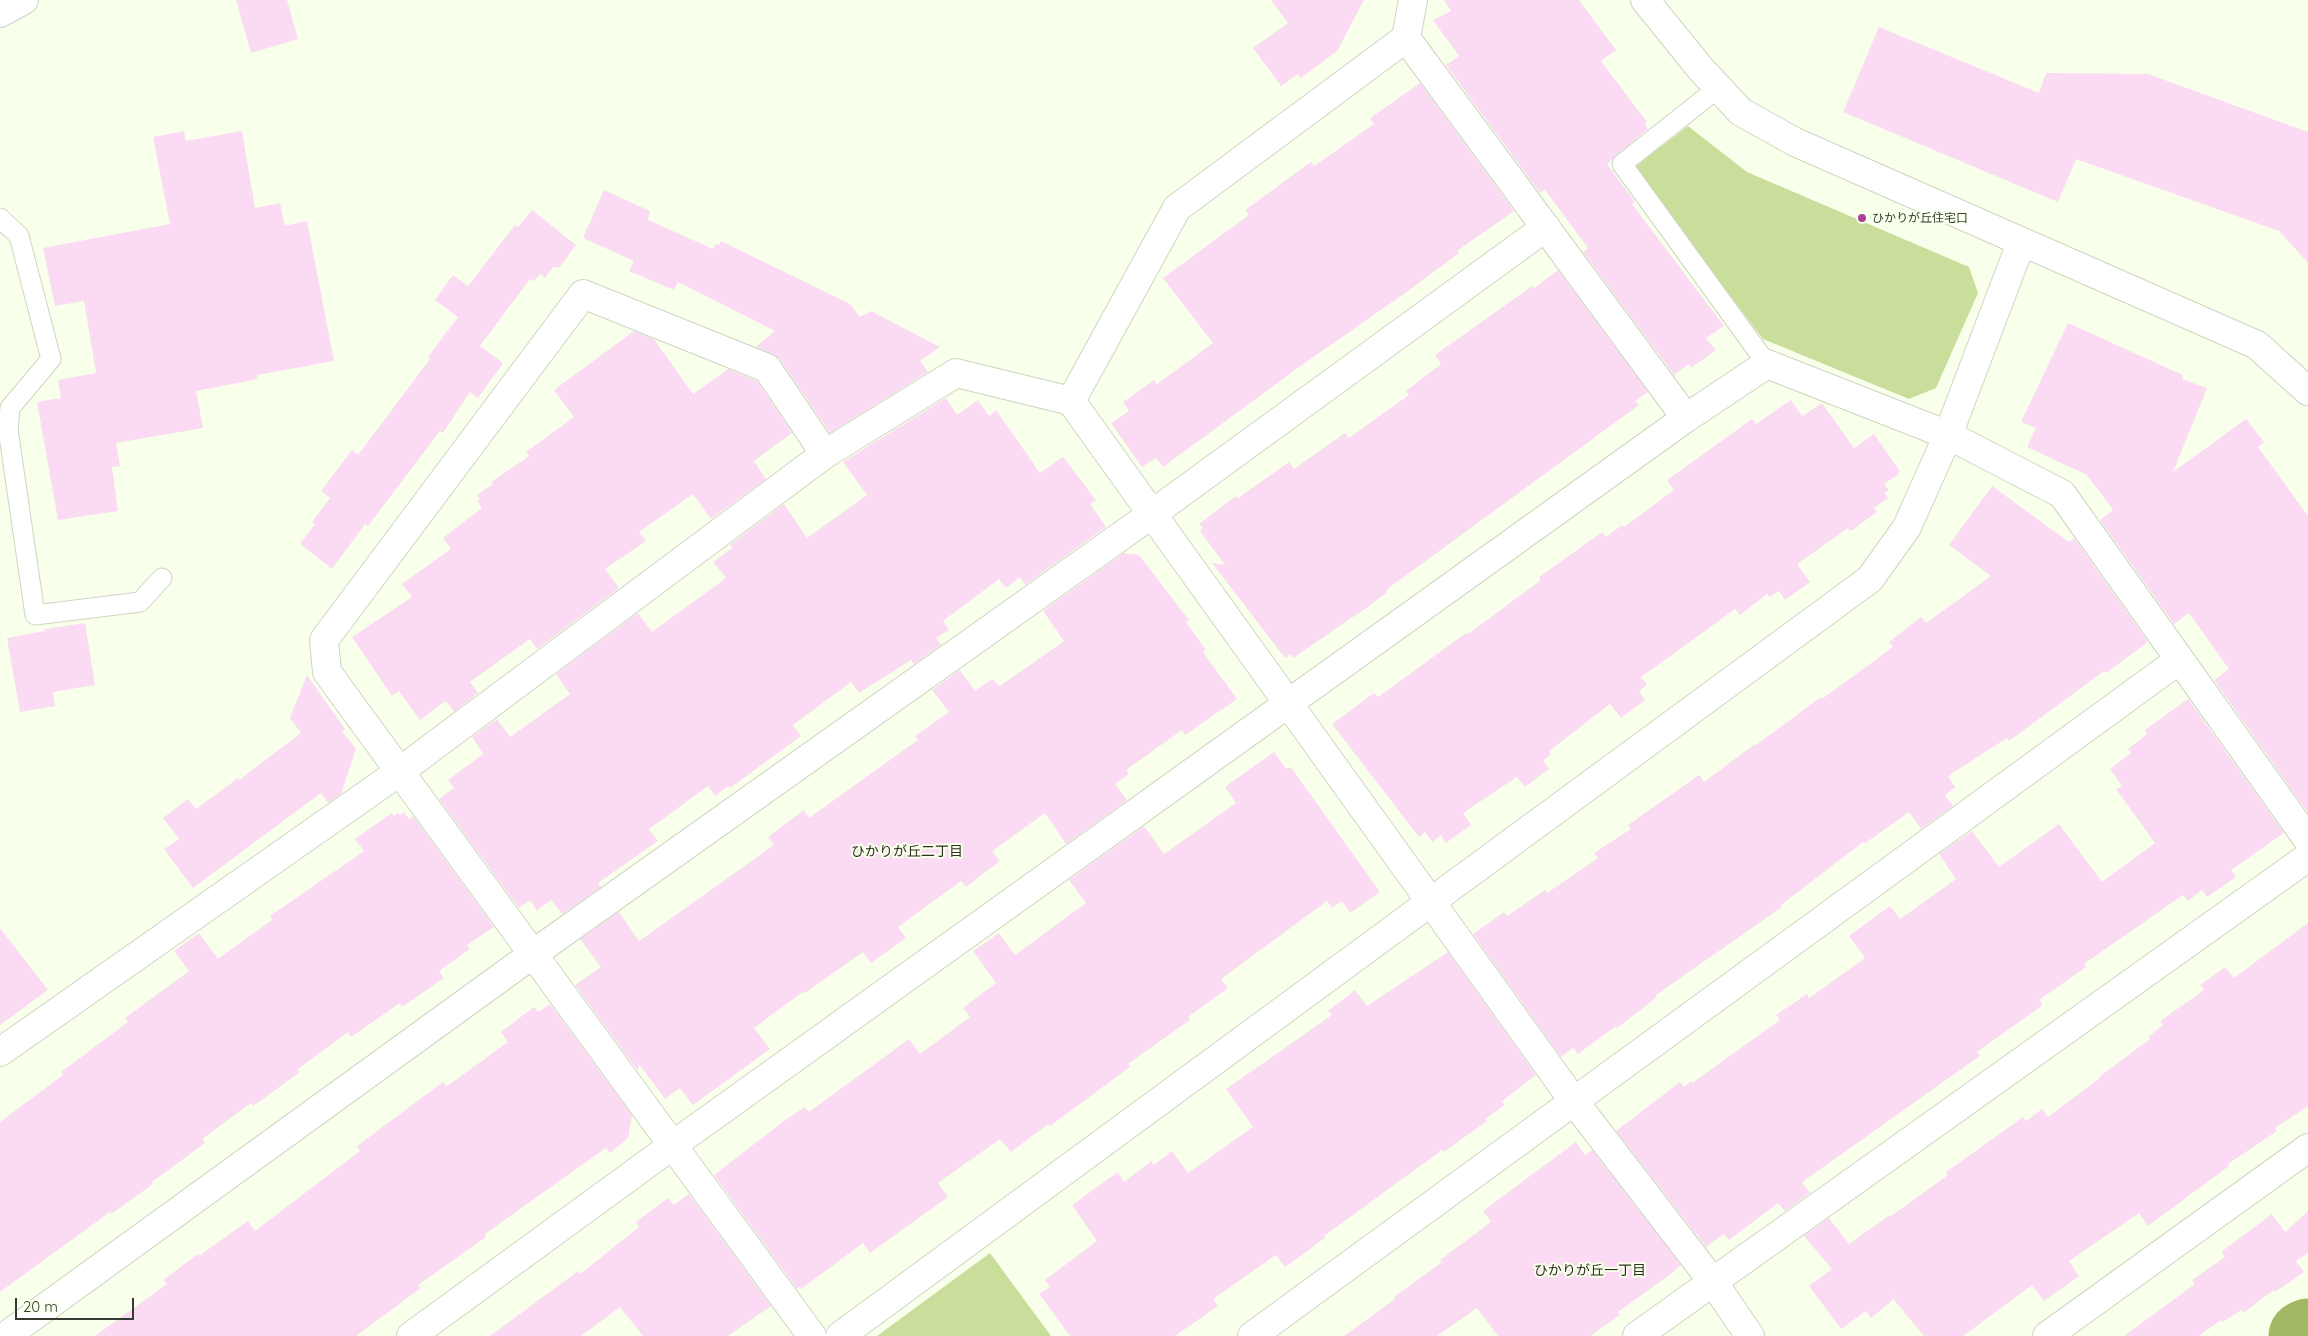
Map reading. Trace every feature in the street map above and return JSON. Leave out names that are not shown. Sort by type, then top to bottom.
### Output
[{"type":"street","points":[[0,13],[24,0]]},
{"type":"street","points":[[1071,401],[1177,208],[1406,38],[1413,0]]},
{"type":"street","points":[[1645,0],[1700,68],[1741,112],[1795,142],[2021,243],[2258,345],[2308,390]]},
{"type":"street","points":[[1406,38],[1686,418]]},
{"type":"street","points":[[6,1336],[533,954],[1152,514],[1546,227]]},
{"type":"street","points":[[840,1336],[1870,579],[1906,527],[1948,435],[2021,243]]},
{"type":"street","points":[[812,1336],[326,672],[324,640],[583,294],[767,368],[825,454]]},
{"type":"street","points":[[411,1336],[673,1145],[1686,418],[1767,364],[1948,435],[2062,494],[2308,840]]},
{"type":"street","points":[[0,1052],[399,772],[825,454],[956,373],[1071,401],[1573,1100],[1713,1282],[1750,1336]]},
{"type":"street","points":[[1252,1336],[1573,1100],[2179,660]]},
{"type":"street","points":[[1637,1336],[2308,857]]},
{"type":"street","points":[[2047,1336],[2308,1148]]},
{"type":"lane","points":[[1718,88],[1622,164],[1767,364]]},
{"type":"lane","points":[[0,218],[19,236],[51,359],[10,408],[8,429],[34,615],[140,602],[162,578]]},
{"type":"green space","points":[[1688,126],[1747,172],[1969,267],[1978,293],[1936,388],[1909,399],[1763,339],[1633,168]]},
{"type":"green space","points":[[990,1253],[1051,1336],[877,1336]]},
{"type":"building","points":[[236,0],[287,0],[298,39],[251,53]]},
{"type":"building","points":[[1271,0],[1364,0],[1337,51],[1301,78],[1298,74],[1281,86],[1253,48],[1288,23]]},
{"type":"building","points":[[1444,0],[1579,0],[1616,50],[1601,61],[1647,122],[1645,124],[1648,129],[1607,164],[1635,202],[1632,204],[1724,326],[1706,338],[1716,350],[1691,368],[1689,364],[1674,375],[1583,252],[1588,248],[1545,190],[1540,193],[1446,65],[1459,56],[1433,20],[1451,11]]},
{"type":"building","points":[[1879,27],[2039,93],[2046,73],[2148,74],[2308,132],[2308,263],[2279,231],[2076,159],[2058,202],[1843,112]]},
{"type":"building","points":[[1420,83],[1514,211],[1457,251],[1459,253],[1408,291],[1302,365],[1163,467],[1156,458],[1142,467],[1111,423],[1129,411],[1123,402],[1154,380],[1157,384],[1213,343],[1163,278],[1249,215],[1245,210],[1311,162],[1314,166],[1374,124],[1370,118]]},
{"type":"building","points":[[184,131],[186,141],[242,131],[255,208],[280,203],[285,226],[307,221],[334,361],[257,375],[258,379],[196,391],[203,428],[116,443],[120,466],[112,467],[118,511],[58,520],[37,402],[61,398],[58,380],[96,373],[84,301],[55,306],[43,248],[170,224],[153,137]]},
{"type":"building","points":[[604,190],[650,211],[648,220],[713,249],[715,244],[719,245],[721,241],[850,304],[860,317],[871,311],[940,347],[920,361],[928,372],[830,433],[780,359],[756,347],[775,331],[678,282],[674,290],[629,271],[634,261],[583,238]]},
{"type":"building","points":[[532,210],[576,245],[559,268],[553,267],[545,278],[540,274],[534,281],[530,279],[480,346],[503,363],[478,398],[470,392],[443,433],[440,431],[368,526],[365,524],[332,569],[300,544],[315,524],[312,522],[330,498],[321,491],[352,450],[358,455],[430,359],[428,357],[458,317],[435,300],[453,275],[468,286],[515,225],[518,227]]},
{"type":"building","points":[[1558,270],[1648,392],[1635,401],[1639,405],[1386,590],[1387,592],[1369,606],[1293,658],[1291,654],[1285,658],[1212,563],[1225,565],[1200,531],[1203,528],[1199,524],[1236,496],[1238,498],[1289,462],[1294,469],[1345,433],[1349,438],[1409,395],[1406,391],[1441,364],[1435,355],[1532,286],[1534,288]]},
{"type":"building","points":[[2068,323],[2183,375],[2182,379],[2207,388],[2173,472],[2246,419],[2264,442],[2258,447],[2308,516],[2308,813],[2214,680],[2229,669],[2189,613],[2174,624],[2100,520],[2113,510],[2087,475],[2027,447],[2036,428],[2021,422]]},
{"type":"building","points":[[634,331],[654,339],[693,394],[728,369],[757,381],[792,433],[754,461],[766,479],[711,519],[693,494],[639,532],[646,541],[605,569],[619,588],[537,649],[530,639],[470,682],[478,693],[454,712],[446,701],[420,720],[399,691],[392,696],[352,637],[412,597],[402,584],[451,549],[443,538],[482,508],[477,501],[480,500],[477,495],[493,484],[491,482],[529,456],[526,452],[574,417],[554,390]]},
{"type":"building","points":[[946,398],[957,415],[978,400],[989,416],[996,410],[1040,473],[1063,457],[1096,500],[1090,504],[1106,527],[1025,585],[1020,577],[1006,588],[999,579],[943,621],[949,630],[936,638],[941,645],[914,664],[911,660],[859,693],[851,682],[793,725],[801,736],[730,788],[728,786],[715,796],[708,786],[649,829],[658,841],[598,883],[601,887],[562,914],[551,900],[537,911],[530,900],[519,908],[439,799],[454,788],[448,780],[483,754],[472,737],[497,719],[510,737],[570,694],[556,674],[638,613],[652,632],[726,578],[713,562],[732,548],[730,545],[784,504],[807,538],[867,495],[843,462]]},
{"type":"building","points":[[1791,400],[1802,416],[1822,403],[1854,448],[1874,434],[1900,471],[1898,472],[1899,474],[1884,484],[1889,490],[1884,493],[1888,498],[1874,508],[1877,512],[1851,531],[1848,528],[1797,564],[1810,582],[1785,600],[1779,591],[1770,597],[1767,594],[1740,615],[1735,609],[1641,677],[1647,685],[1639,691],[1645,700],[1621,718],[1610,704],[1549,751],[1551,754],[1543,761],[1549,769],[1525,787],[1517,777],[1463,813],[1471,825],[1446,843],[1441,835],[1432,842],[1425,832],[1419,837],[1332,724],[1374,693],[1378,697],[1466,633],[1468,634],[1541,580],[1539,577],[1602,532],[1606,537],[1622,525],[1624,527],[1674,490],[1667,480],[1752,419],[1756,424]]},
{"type":"building","points":[[1992,486],[2069,542],[2074,538],[2148,642],[2106,673],[2104,671],[2009,741],[2007,738],[1948,776],[1955,787],[1945,795],[1953,806],[1921,829],[1909,812],[1864,844],[1863,842],[1781,905],[1782,907],[1656,995],[1657,997],[1617,1028],[1616,1026],[1578,1054],[1573,1048],[1561,1057],[1473,934],[1504,912],[1507,916],[1545,890],[1547,893],[1598,858],[1594,853],[1631,829],[1628,825],[1699,775],[1704,782],[1893,647],[1889,642],[1921,617],[1926,623],[1991,576],[1949,545]]},
{"type":"building","points":[[1124,553],[1139,555],[1189,620],[1186,622],[1206,650],[1203,652],[1237,699],[1185,735],[1182,730],[1126,770],[1129,774],[1115,784],[1127,800],[1066,844],[1045,813],[992,851],[1000,861],[966,887],[961,881],[898,927],[906,938],[871,963],[863,952],[805,993],[804,991],[754,1028],[770,1049],[693,1105],[680,1088],[665,1099],[639,1064],[638,1071],[575,985],[601,967],[580,939],[619,912],[639,941],[774,845],[768,837],[804,810],[809,818],[918,740],[915,736],[949,712],[932,690],[960,670],[975,691],[992,679],[1000,686],[1064,641],[1043,611]]},
{"type":"building","points":[[85,623],[95,685],[53,692],[55,706],[20,712],[7,638],[45,631],[44,629]]},
{"type":"building","points":[[307,675],[345,729],[342,731],[356,749],[341,794],[328,803],[321,793],[193,888],[164,849],[179,839],[163,818],[188,799],[196,809],[238,778],[239,780],[301,733],[290,718]]},
{"type":"building","points":[[2188,699],[2284,833],[2231,870],[2236,877],[2207,897],[2202,890],[2188,901],[2183,895],[2084,964],[2086,967],[2039,1000],[2043,1005],[1977,1052],[1980,1056],[1802,1182],[1810,1193],[1785,1211],[1778,1203],[1729,1240],[1724,1234],[1706,1247],[1616,1131],[1680,1082],[1684,1087],[1691,1081],[1692,1083],[1780,1020],[1776,1015],[1807,994],[1809,998],[1865,958],[1849,936],[1890,906],[1900,919],[1956,879],[1939,854],[1972,831],[1999,867],[2059,824],[2102,882],[2155,843],[2116,789],[2122,786],[2110,769],[2131,753],[2128,749],[2147,734],[2145,730]]},
{"type":"building","points":[[1274,752],[1286,769],[1291,767],[1380,892],[1350,913],[1342,901],[1332,908],[1327,901],[1221,979],[1228,988],[1188,1017],[1190,1020],[1128,1064],[1130,1067],[1050,1126],[1048,1124],[1011,1152],[1000,1139],[938,1183],[948,1197],[870,1253],[863,1243],[801,1289],[800,1287],[797,1289],[714,1175],[788,1118],[805,1107],[809,1112],[909,1039],[920,1054],[970,1017],[963,1008],[996,983],[973,951],[999,933],[1015,955],[1086,903],[1069,880],[1144,826],[1164,854],[1236,803],[1225,787]]},
{"type":"building","points":[[404,812],[409,819],[413,816],[494,927],[467,945],[470,949],[439,971],[444,978],[402,1007],[400,1003],[351,1037],[348,1032],[298,1069],[300,1072],[253,1106],[251,1103],[202,1139],[205,1143],[152,1182],[153,1184],[111,1214],[110,1212],[0,1292],[0,1122],[63,1075],[61,1072],[128,1022],[125,1018],[189,971],[174,951],[199,933],[218,959],[272,920],[270,916],[364,851],[355,839],[392,813],[394,816]]},
{"type":"building","points":[[2308,923],[2308,1106],[2275,1128],[2277,1131],[2228,1164],[2229,1166],[2148,1226],[2139,1213],[2069,1261],[2079,1276],[2044,1301],[2032,1285],[1963,1336],[1924,1336],[1889,1294],[1893,1300],[1871,1318],[1866,1311],[1841,1329],[1809,1286],[1832,1269],[1804,1236],[1829,1218],[1849,1244],[1948,1175],[1946,1172],[2023,1117],[2026,1121],[2042,1109],[2048,1117],[2150,1039],[2148,1037],[2163,1025],[2160,1021],[2204,990],[2200,985],[2225,967],[2234,978]]},
{"type":"building","points":[[0,928],[48,990],[0,1025]]},
{"type":"building","points":[[1448,952],[1536,1075],[1502,1101],[1505,1105],[1485,1119],[1487,1121],[1444,1152],[1442,1150],[1324,1236],[1325,1238],[1285,1267],[1276,1255],[1213,1299],[1218,1306],[1175,1336],[1070,1336],[1039,1294],[1050,1287],[1045,1280],[1097,1241],[1072,1205],[1118,1172],[1124,1182],[1151,1161],[1154,1165],[1172,1151],[1188,1173],[1253,1127],[1226,1089],[1332,1015],[1328,1011],[1355,990],[1367,1006]]},
{"type":"building","points":[[550,1004],[632,1115],[628,1138],[610,1153],[606,1148],[485,1234],[486,1237],[418,1285],[421,1288],[356,1336],[95,1336],[167,1284],[163,1280],[248,1221],[255,1231],[360,1151],[357,1146],[443,1082],[446,1086],[450,1084],[508,1042],[501,1032],[534,1007],[538,1012]]},
{"type":"building","points":[[1576,1142],[1585,1155],[1592,1150],[1681,1265],[1671,1274],[1618,1312],[1620,1315],[1590,1336],[1498,1336],[1477,1308],[1437,1336],[1344,1336],[1395,1299],[1394,1297],[1442,1262],[1440,1260],[1491,1222],[1483,1211]]},
{"type":"building","points":[[689,1194],[771,1306],[728,1336],[643,1336],[620,1307],[581,1336],[490,1336],[578,1271],[580,1274],[639,1227],[636,1222],[668,1198],[674,1205]]},
{"type":"building","points":[[2308,1211],[2308,1253],[2296,1261],[2304,1272],[2275,1292],[2274,1290],[2243,1313],[2241,1310],[2223,1322],[2221,1320],[2199,1336],[2124,1336],[2195,1284],[2192,1280],[2225,1257],[2221,1252],[2272,1214],[2285,1232]]},
{"type":"waterway","points":[[2304,1336],[2308,1334]]},
{"type":"place","name":"ひかりが丘住宅口","points":[[1862,218]]},
{"type":"district","name":"ひかりが丘二丁目","points":[[907,852]]},
{"type":"district","name":"ひかりが丘一丁目","points":[[1590,1271]]}]
